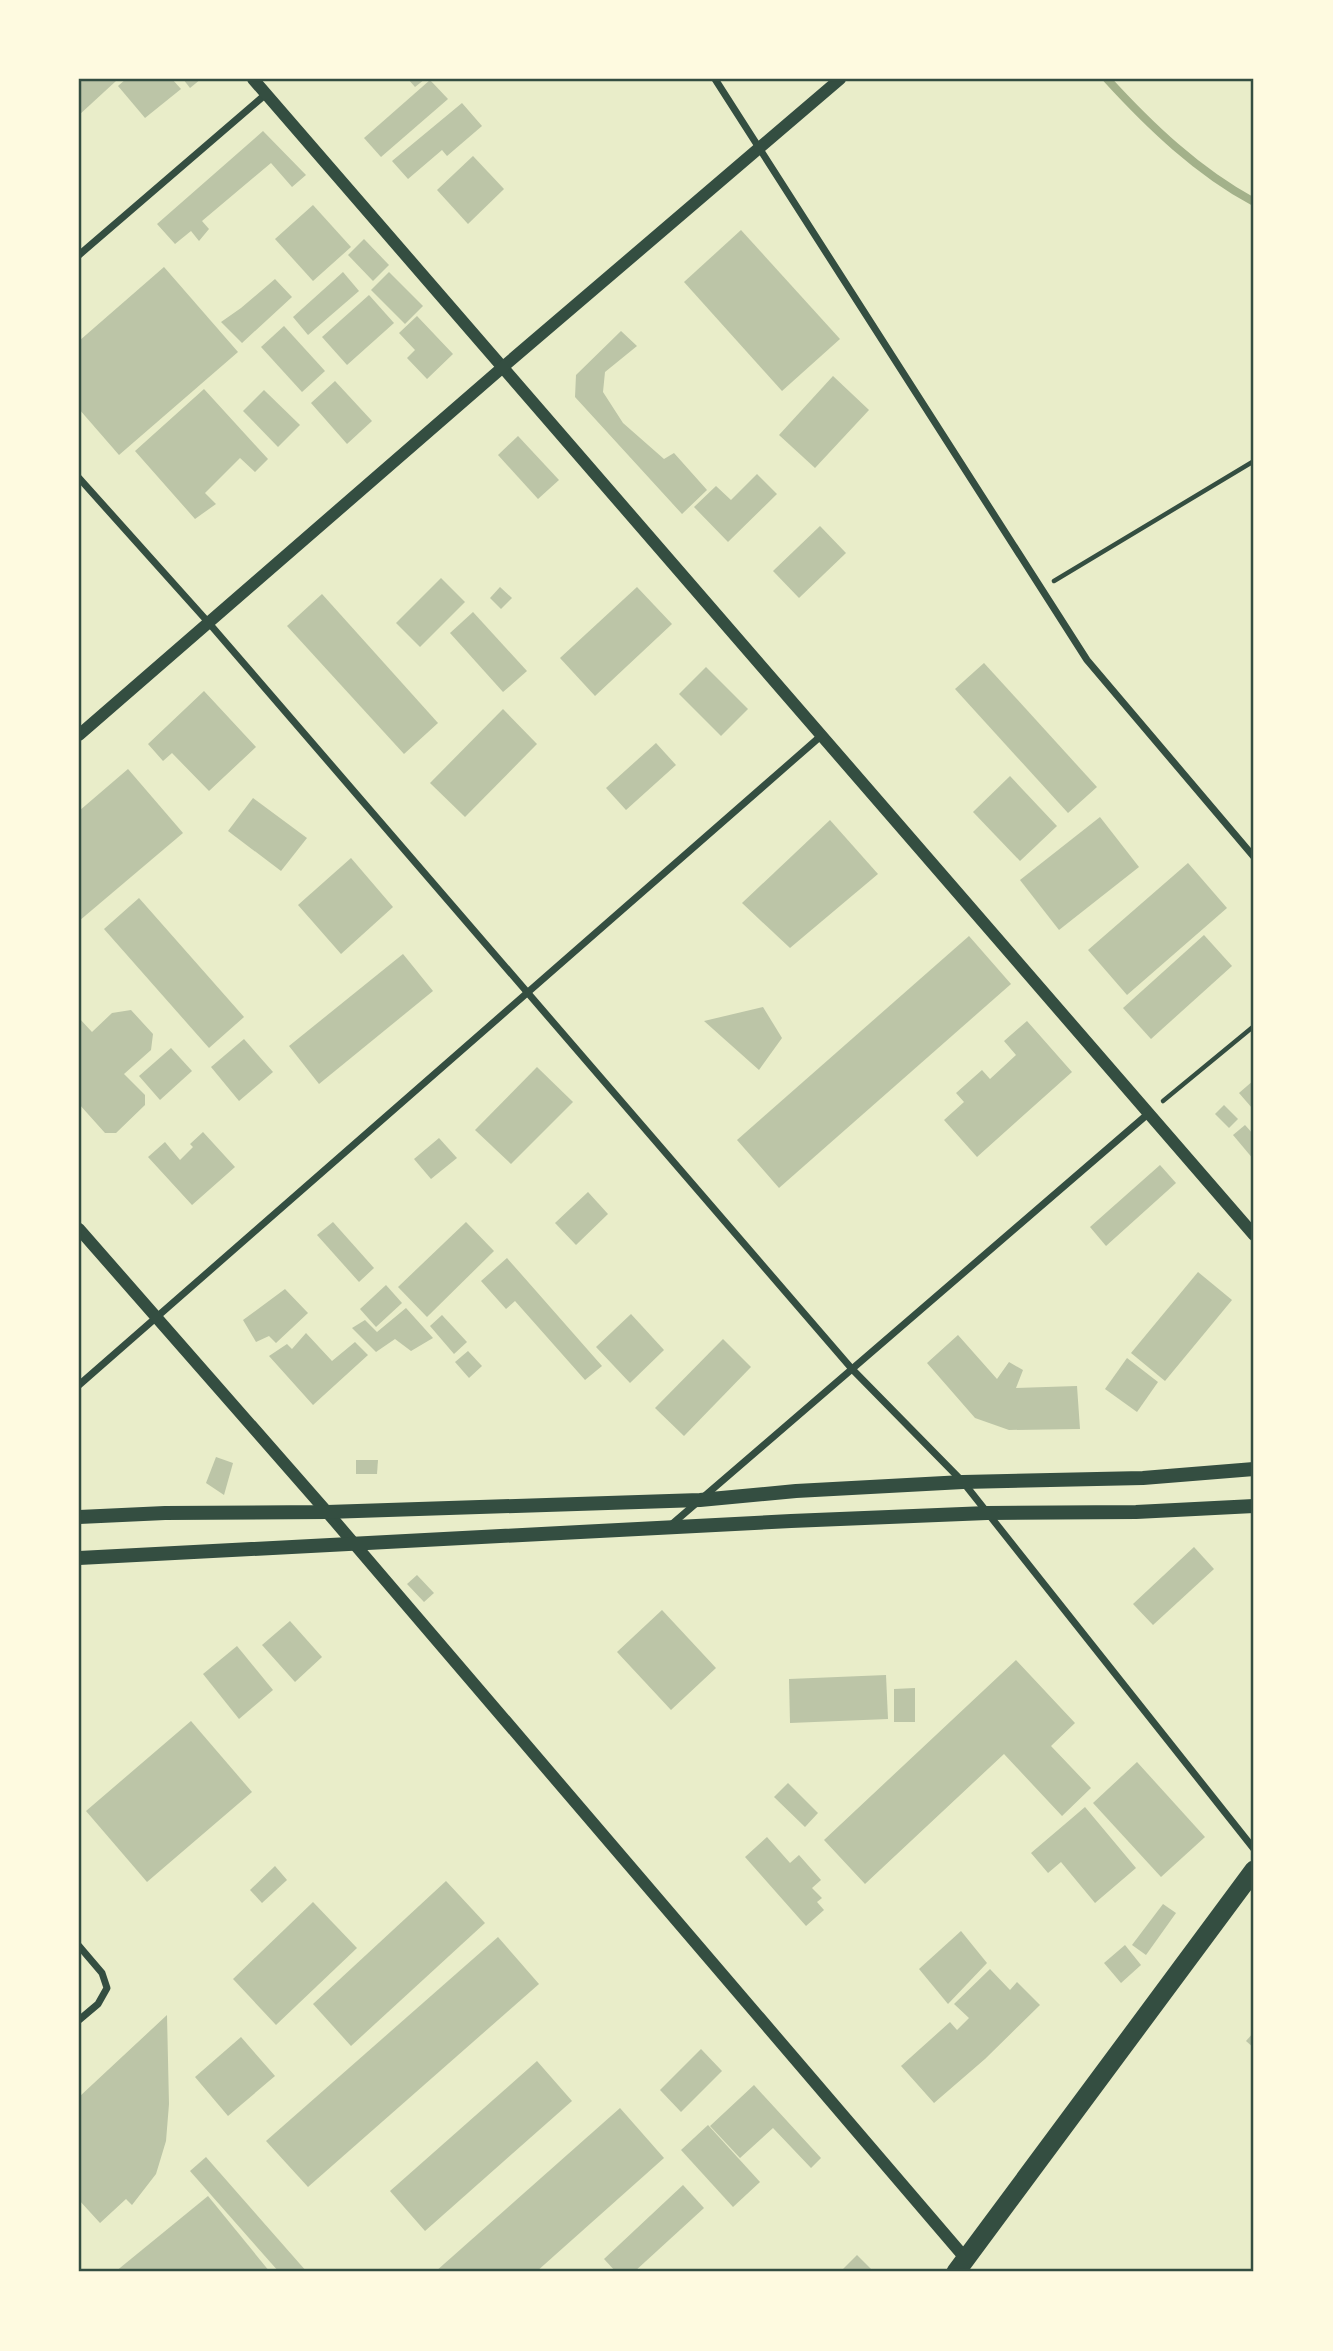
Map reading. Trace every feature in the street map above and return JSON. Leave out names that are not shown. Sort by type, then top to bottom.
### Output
[{"type":"highway","points":[[961,2266],[1254,1870]]},
{"type":"main road","points":[[79,1517],[700,1500],[796,1491],[963,1482],[1143,1478],[1254,1469]]},
{"type":"main road","points":[[79,1558],[987,1513],[1136,1512],[1254,1506]]},
{"type":"street","points":[[253,79],[1254,1235]]},
{"type":"street","points":[[716,79],[1087,660],[1254,857]]},
{"type":"street","points":[[79,735],[840,79]]},
{"type":"street","points":[[79,255],[266,94]]},
{"type":"street","points":[[79,478],[208,622],[852,1369],[963,1482],[1254,1849]]},
{"type":"street","points":[[79,1385],[822,735]]},
{"type":"street","points":[[668,1528],[1149,1113]]},
{"type":"street","points":[[79,1229],[327,1512],[961,2266]]},
{"type":"street","points":[[79,1946],[102,1973],[107,1988],[98,2004],[79,2020]]},
{"type":"path","points":[[1042,589],[1254,461]]},
{"type":"path","points":[[1149,1113],[1254,1026]]},
{"type":"building","points":[[79,79],[115,79],[116,81],[79,115]]},
{"type":"building","points":[[126,79],[172,79],[181,89],[145,118],[118,86]]},
{"type":"building","points":[[183,79],[201,79],[190,88]]},
{"type":"building","points":[[408,79],[425,79],[415,87]]},
{"type":"building","points":[[430,80],[448,99],[381,157],[364,138]]},
{"type":"building","points":[[462,103],[482,126],[447,156],[442,150],[408,179],[392,161]]},
{"type":"building","points":[[263,131],[306,175],[292,187],[271,163],[202,221],[209,229],[199,241],[191,231],[175,244],[157,224]]},
{"type":"building","points":[[473,156],[504,189],[468,224],[437,190]]},
{"type":"building","points":[[313,205],[351,247],[313,281],[275,239]]},
{"type":"building","points":[[741,230],[840,339],[782,391],[684,282]]},
{"type":"building","points":[[364,239],[389,265],[373,281],[348,255]]},
{"type":"building","points":[[164,267],[238,352],[119,455],[79,409],[79,341]]},
{"type":"building","points":[[343,272],[359,291],[308,335],[293,317]]},
{"type":"building","points":[[389,272],[423,306],[405,324],[371,290]]},
{"type":"building","points":[[275,279],[292,297],[242,343],[221,322]]},
{"type":"building","points":[[369,295],[394,323],[347,365],[322,337]]},
{"type":"building","points":[[417,316],[453,354],[427,379],[407,358],[415,350],[399,333]]},
{"type":"building","points":[[284,326],[325,371],[302,392],[261,347]]},
{"type":"building","points":[[621,331],[637,346],[605,372],[603,392],[623,423],[664,459],[674,453],[707,490],[682,514],[575,397],[576,375]]},
{"type":"building","points":[[833,376],[869,410],[815,468],[779,435]]},
{"type":"building","points":[[335,381],[372,421],[347,444],[311,403]]},
{"type":"building","points":[[204,389],[268,459],[255,472],[240,458],[205,493],[216,504],[195,519],[135,451]]},
{"type":"building","points":[[264,390],[300,425],[278,447],[243,411]]},
{"type":"building","points":[[518,436],[559,480],[538,499],[498,455]]},
{"type":"building","points":[[757,474],[777,494],[728,542],[694,507],[716,486],[731,500]]},
{"type":"building","points":[[820,526],[846,553],[799,598],[773,571]]},
{"type":"building","points":[[441,578],[465,602],[420,647],[396,623]]},
{"type":"building","points":[[500,587],[512,598],[501,609],[490,598]]},
{"type":"building","points":[[637,587],[672,624],[595,696],[560,658]]},
{"type":"building","points":[[322,594],[438,723],[404,754],[287,626]]},
{"type":"building","points":[[473,612],[527,671],[503,692],[450,633]]},
{"type":"building","points":[[984,663],[1097,787],[1068,813],[955,689]]},
{"type":"building","points":[[706,667],[748,709],[721,736],[679,694]]},
{"type":"building","points":[[204,691],[256,747],[209,791],[172,753],[163,761],[148,744]]},
{"type":"building","points":[[503,709],[537,744],[465,817],[430,783]]},
{"type":"building","points":[[656,743],[676,765],[626,810],[606,788]]},
{"type":"building","points":[[128,769],[183,833],[79,921],[79,811]]},
{"type":"building","points":[[1010,776],[1057,826],[1020,861],[973,812]]},
{"type":"building","points":[[253,798],[307,838],[281,871],[228,831]]},
{"type":"building","points":[[1100,817],[1139,867],[1059,930],[1020,880]]},
{"type":"building","points":[[830,820],[878,874],[790,948],[742,903]]},
{"type":"building","points":[[351,858],[393,907],[341,954],[298,905]]},
{"type":"building","points":[[1188,863],[1227,908],[1127,995],[1088,950]]},
{"type":"building","points":[[139,898],[244,1017],[209,1048],[104,929]]},
{"type":"building","points":[[1204,935],[1232,966],[1151,1039],[1123,1008]]},
{"type":"building","points":[[969,936],[1011,984],[779,1188],[737,1140]]},
{"type":"building","points":[[403,954],[433,991],[319,1084],[289,1046]]},
{"type":"building","points":[[763,1007],[782,1038],[759,1070],[704,1021]]},
{"type":"building","points":[[131,1010],[153,1034],[151,1050],[124,1074],[145,1095],[145,1105],[116,1133],[105,1133],[79,1104],[79,1018],[92,1032],[112,1013]]},
{"type":"building","points":[[1027,1021],[1072,1072],[977,1157],[944,1120],[964,1102],[956,1093],[982,1070],[990,1079],[1016,1055],[1004,1041]]},
{"type":"building","points":[[244,1039],[273,1072],[239,1101],[211,1067]]},
{"type":"building","points":[[171,1048],[192,1071],[160,1100],[139,1076]]},
{"type":"building","points":[[537,1067],[573,1102],[511,1164],[475,1130]]},
{"type":"building","points":[[1254,1080],[1254,1106],[1252,1108],[1239,1093]]},
{"type":"building","points":[[1224,1105],[1238,1119],[1229,1128],[1215,1114]]},
{"type":"building","points":[[1245,1125],[1254,1135],[1254,1160],[1233,1135]]},
{"type":"building","points":[[203,1132],[235,1167],[192,1205],[148,1157],[165,1142],[180,1160],[193,1147],[190,1144]]},
{"type":"building","points":[[439,1138],[457,1158],[431,1179],[414,1159]]},
{"type":"building","points":[[1160,1165],[1176,1183],[1106,1246],[1090,1227]]},
{"type":"building","points":[[588,1192],[608,1214],[576,1245],[555,1223]]},
{"type":"building","points":[[333,1222],[374,1268],[359,1282],[317,1235]]},
{"type":"building","points":[[466,1222],[494,1251],[427,1317],[398,1287]]},
{"type":"building","points":[[507,1258],[602,1366],[585,1380],[515,1301],[506,1309],[481,1281]]},
{"type":"building","points":[[1198,1272],[1232,1300],[1165,1381],[1131,1353]]},
{"type":"building","points":[[386,1285],[402,1303],[376,1327],[360,1309]]},
{"type":"building","points":[[285,1289],[308,1313],[276,1343],[269,1336],[256,1342],[243,1320]]},
{"type":"building","points":[[406,1308],[433,1338],[411,1351],[395,1339],[376,1352],[352,1328],[365,1320],[377,1332]]},
{"type":"building","points":[[631,1314],[664,1350],[630,1383],[596,1347]]},
{"type":"building","points":[[442,1315],[467,1342],[454,1354],[430,1326]]},
{"type":"building","points":[[306,1333],[332,1361],[355,1342],[368,1355],[313,1405],[269,1356],[287,1344],[292,1349]]},
{"type":"building","points":[[958,1335],[997,1379],[1009,1362],[1023,1370],[1016,1388],[1077,1386],[1080,1429],[1009,1430],[975,1418],[927,1363]]},
{"type":"building","points":[[723,1339],[751,1367],[684,1436],[655,1408]]},
{"type":"building","points":[[468,1351],[482,1366],[469,1378],[455,1362]]},
{"type":"building","points":[[1127,1358],[1158,1382],[1137,1412],[1105,1389]]},
{"type":"building","points":[[216,1457],[233,1463],[224,1495],[206,1483]]},
{"type":"building","points":[[356,1460],[378,1460],[377,1474],[356,1474]]},
{"type":"building","points":[[1194,1547],[1214,1569],[1153,1625],[1133,1604]]},
{"type":"building","points":[[417,1575],[434,1593],[424,1602],[407,1584]]},
{"type":"building","points":[[662,1610],[716,1668],[671,1710],[617,1652]]},
{"type":"building","points":[[290,1621],[322,1657],[295,1682],[262,1645]]},
{"type":"building","points":[[237,1646],[273,1690],[239,1719],[203,1674]]},
{"type":"building","points":[[1016,1660],[1075,1723],[1051,1746],[1091,1788],[1062,1816],[1004,1754],[865,1884],[824,1840]]},
{"type":"building","points":[[886,1675],[888,1719],[790,1723],[789,1679]]},
{"type":"building","points":[[915,1688],[915,1722],[894,1722],[894,1689]]},
{"type":"building","points":[[191,1721],[252,1792],[147,1882],[86,1811]]},
{"type":"building","points":[[1137,1762],[1205,1837],[1161,1877],[1093,1803]]},
{"type":"building","points":[[788,1783],[818,1813],[805,1827],[774,1797]]},
{"type":"building","points":[[1085,1807],[1136,1868],[1095,1903],[1061,1862],[1048,1873],[1031,1853]]},
{"type":"building","points":[[767,1837],[790,1863],[799,1855],[821,1880],[812,1888],[822,1898],[817,1902],[824,1910],[806,1926],[745,1857]]},
{"type":"building","points":[[275,1866],[287,1880],[262,1903],[250,1890]]},
{"type":"building","points":[[446,1881],[485,1923],[351,2046],[313,2004]]},
{"type":"building","points":[[313,1902],[357,1948],[276,2025],[233,1979]]},
{"type":"building","points":[[1163,1904],[1176,1913],[1146,1955],[1132,1945]]},
{"type":"building","points":[[961,1931],[987,1963],[948,2004],[919,1969]]},
{"type":"building","points":[[498,1937],[539,1984],[308,2187],[266,2141]]},
{"type":"building","points":[[1125,1945],[1141,1965],[1121,1983],[1104,1963]]},
{"type":"building","points":[[990,1969],[1010,1990],[1017,1982],[1040,2005],[985,2059],[934,2103],[901,2066],[950,2022],[957,2030],[969,2018],[954,2004]]},
{"type":"building","points":[[167,2015],[169,2104],[166,2141],[156,2174],[132,2205],[126,2199],[100,2223],[79,2200],[79,2097]]},
{"type":"building","points":[[1254,2032],[1254,2048],[1246,2041]]},
{"type":"building","points":[[241,2037],[275,2076],[228,2116],[195,2077]]},
{"type":"building","points":[[701,2049],[722,2071],[681,2112],[660,2090]]},
{"type":"building","points":[[537,2061],[572,2101],[425,2231],[390,2191]]},
{"type":"building","points":[[754,2085],[821,2158],[811,2168],[773,2128],[740,2158],[710,2126]]},
{"type":"building","points":[[620,2108],[664,2158],[536,2272],[435,2272]]},
{"type":"building","points":[[708,2125],[760,2182],[733,2207],[681,2150]]},
{"type":"building","points":[[206,2157],[307,2272],[279,2272],[190,2171]]},
{"type":"building","points":[[683,2185],[704,2208],[634,2272],[616,2272],[604,2259]]},
{"type":"building","points":[[208,2196],[270,2272],[115,2272]]},
{"type":"building","points":[[857,2255],[874,2272],[840,2272]]},
{"type":"waterway","points":[[1107,79],[1176,147],[1213,177],[1254,202]]}]
